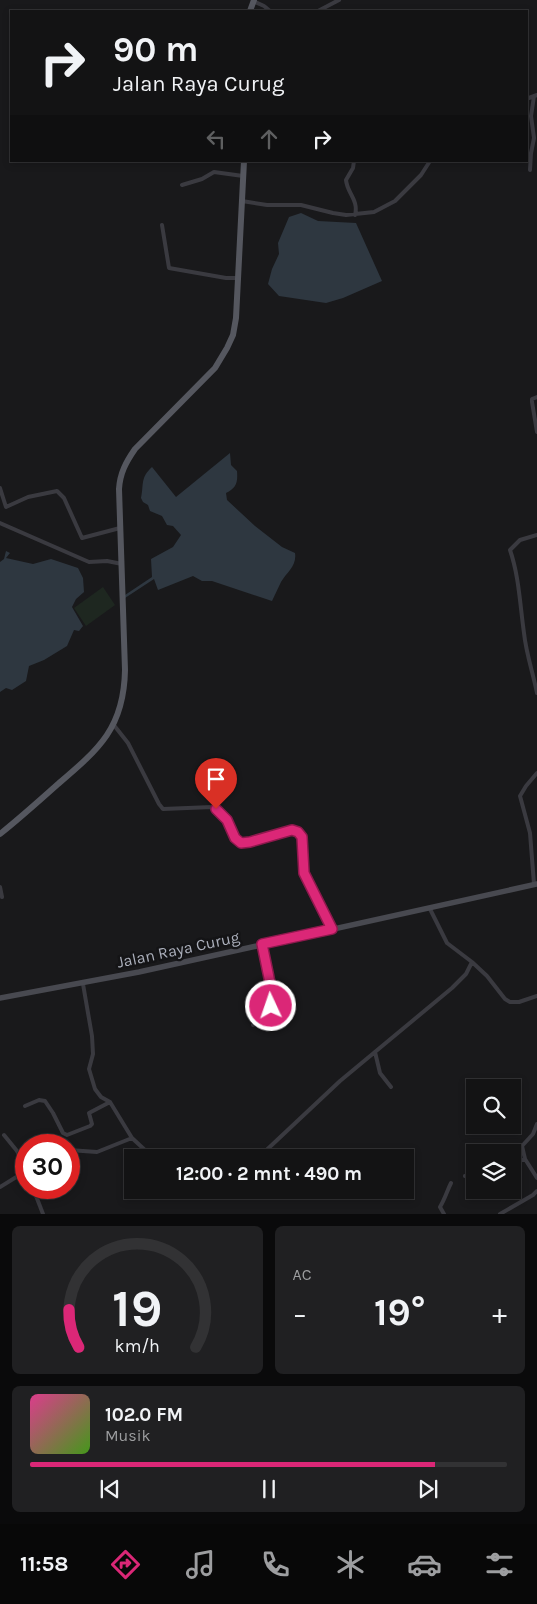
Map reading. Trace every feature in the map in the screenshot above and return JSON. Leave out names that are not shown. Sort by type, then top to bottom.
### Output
[{"type":"main road","points":[[0,834],[96,751],[113,724],[122,698],[125,678],[120,483],[126,463],[144,438],[211,372],[221,360],[230,342],[235,327],[239,278],[244,162]]},
{"type":"street","points":[[254,0],[269,10]]},
{"type":"street","points":[[320,10],[339,0]]},
{"type":"street","points":[[530,170],[530,153],[534,138],[531,116],[535,95]]},
{"type":"street","points":[[354,162],[346,182],[356,201],[355,215]]},
{"type":"street","points":[[242,202],[267,206],[301,205],[333,213],[355,215],[374,212],[390,205],[421,176],[429,162]]},
{"type":"street","points":[[182,184],[202,179],[214,172],[243,176]]},
{"type":"street","points":[[162,225],[169,268],[226,278],[239,278]]},
{"type":"street","points":[[537,398],[532,400],[532,402],[537,432]]},
{"type":"street","points":[[0,488],[6,507],[28,497],[57,491],[64,498],[82,538],[120,528]]},
{"type":"street","points":[[0,523],[89,562],[107,561],[122,564]]},
{"type":"street","points":[[537,535],[520,540],[510,550],[518,575],[524,635],[537,693]]},
{"type":"street","points":[[113,724],[128,743],[159,804],[163,808],[212,807],[223,815],[235,838],[241,843],[292,830],[298,832],[302,837],[304,873],[332,929]]},
{"type":"street","points":[[535,884],[530,833],[520,796],[537,773]]},
{"type":"street","name":"Jalan Raya Curug","points":[[0,998],[83,984],[430,909],[535,884]]},
{"type":"street","points":[[0,887],[2,897]]},
{"type":"street","points":[[430,909],[449,946],[472,962],[487,976],[505,999],[510,1002],[519,1002],[537,996]]},
{"type":"street","points":[[253,1026],[266,1016],[272,1002],[262,944]]},
{"type":"street","points":[[268,1149],[340,1081],[452,988],[466,974],[472,962]]},
{"type":"street","points":[[83,984],[92,1036],[92,1054],[89,1065],[95,1089],[100,1096],[110,1102],[132,1138],[144,1149]]},
{"type":"street","points":[[375,1052],[380,1073],[391,1087]]},
{"type":"street","points":[[25,1106],[39,1100],[45,1101],[63,1133],[67,1135],[90,1126],[92,1124],[89,1113],[110,1102]]},
{"type":"street","points":[[537,1124],[533,1134],[522,1144],[525,1159],[537,1178]]},
{"type":"street","points":[[4,1135],[15,1148]]},
{"type":"street","points":[[80,1151],[97,1152],[132,1138]]},
{"type":"street","points":[[521,1161],[525,1159]]},
{"type":"street","points":[[0,1187],[15,1178]]},
{"type":"street","points":[[444,1214],[440,1207],[452,1183]]},
{"type":"street","points":[[500,1214],[537,1191]]},
{"type":"street","points":[[37,1199],[43,1214]]},
{"type":"shaded area","points":[[301,213],[318,221],[356,223],[382,281],[343,298],[326,303],[279,296],[268,284],[279,254],[278,243],[289,217]]},
{"type":"shaded area","points":[[230,453],[231,465],[237,471],[237,479],[236,485],[226,493],[227,500],[255,526],[282,547],[295,553],[293,565],[281,582],[272,601],[212,581],[202,581],[193,576],[158,590],[154,579],[125,598],[125,595],[152,577],[151,559],[173,547],[181,535],[173,526],[167,525],[162,516],[150,511],[148,505],[143,502],[141,498],[143,481],[148,471],[152,467],[176,497]]},
{"type":"shaded area","points":[[6,551],[10,553],[6,558],[33,564],[51,559],[78,568],[83,578],[84,592],[76,599],[72,607],[83,626],[79,631],[74,630],[67,646],[44,660],[29,666],[26,681],[12,690],[6,688],[0,692],[0,562],[4,559]]},
{"type":"shaded area","points":[[103,587],[115,605],[86,626],[74,608]]},
{"type":"route","points":[[216,809],[227,820],[235,838],[241,843],[292,830],[301,834],[304,873],[332,929],[262,944],[273,997],[271,1006]]}]
